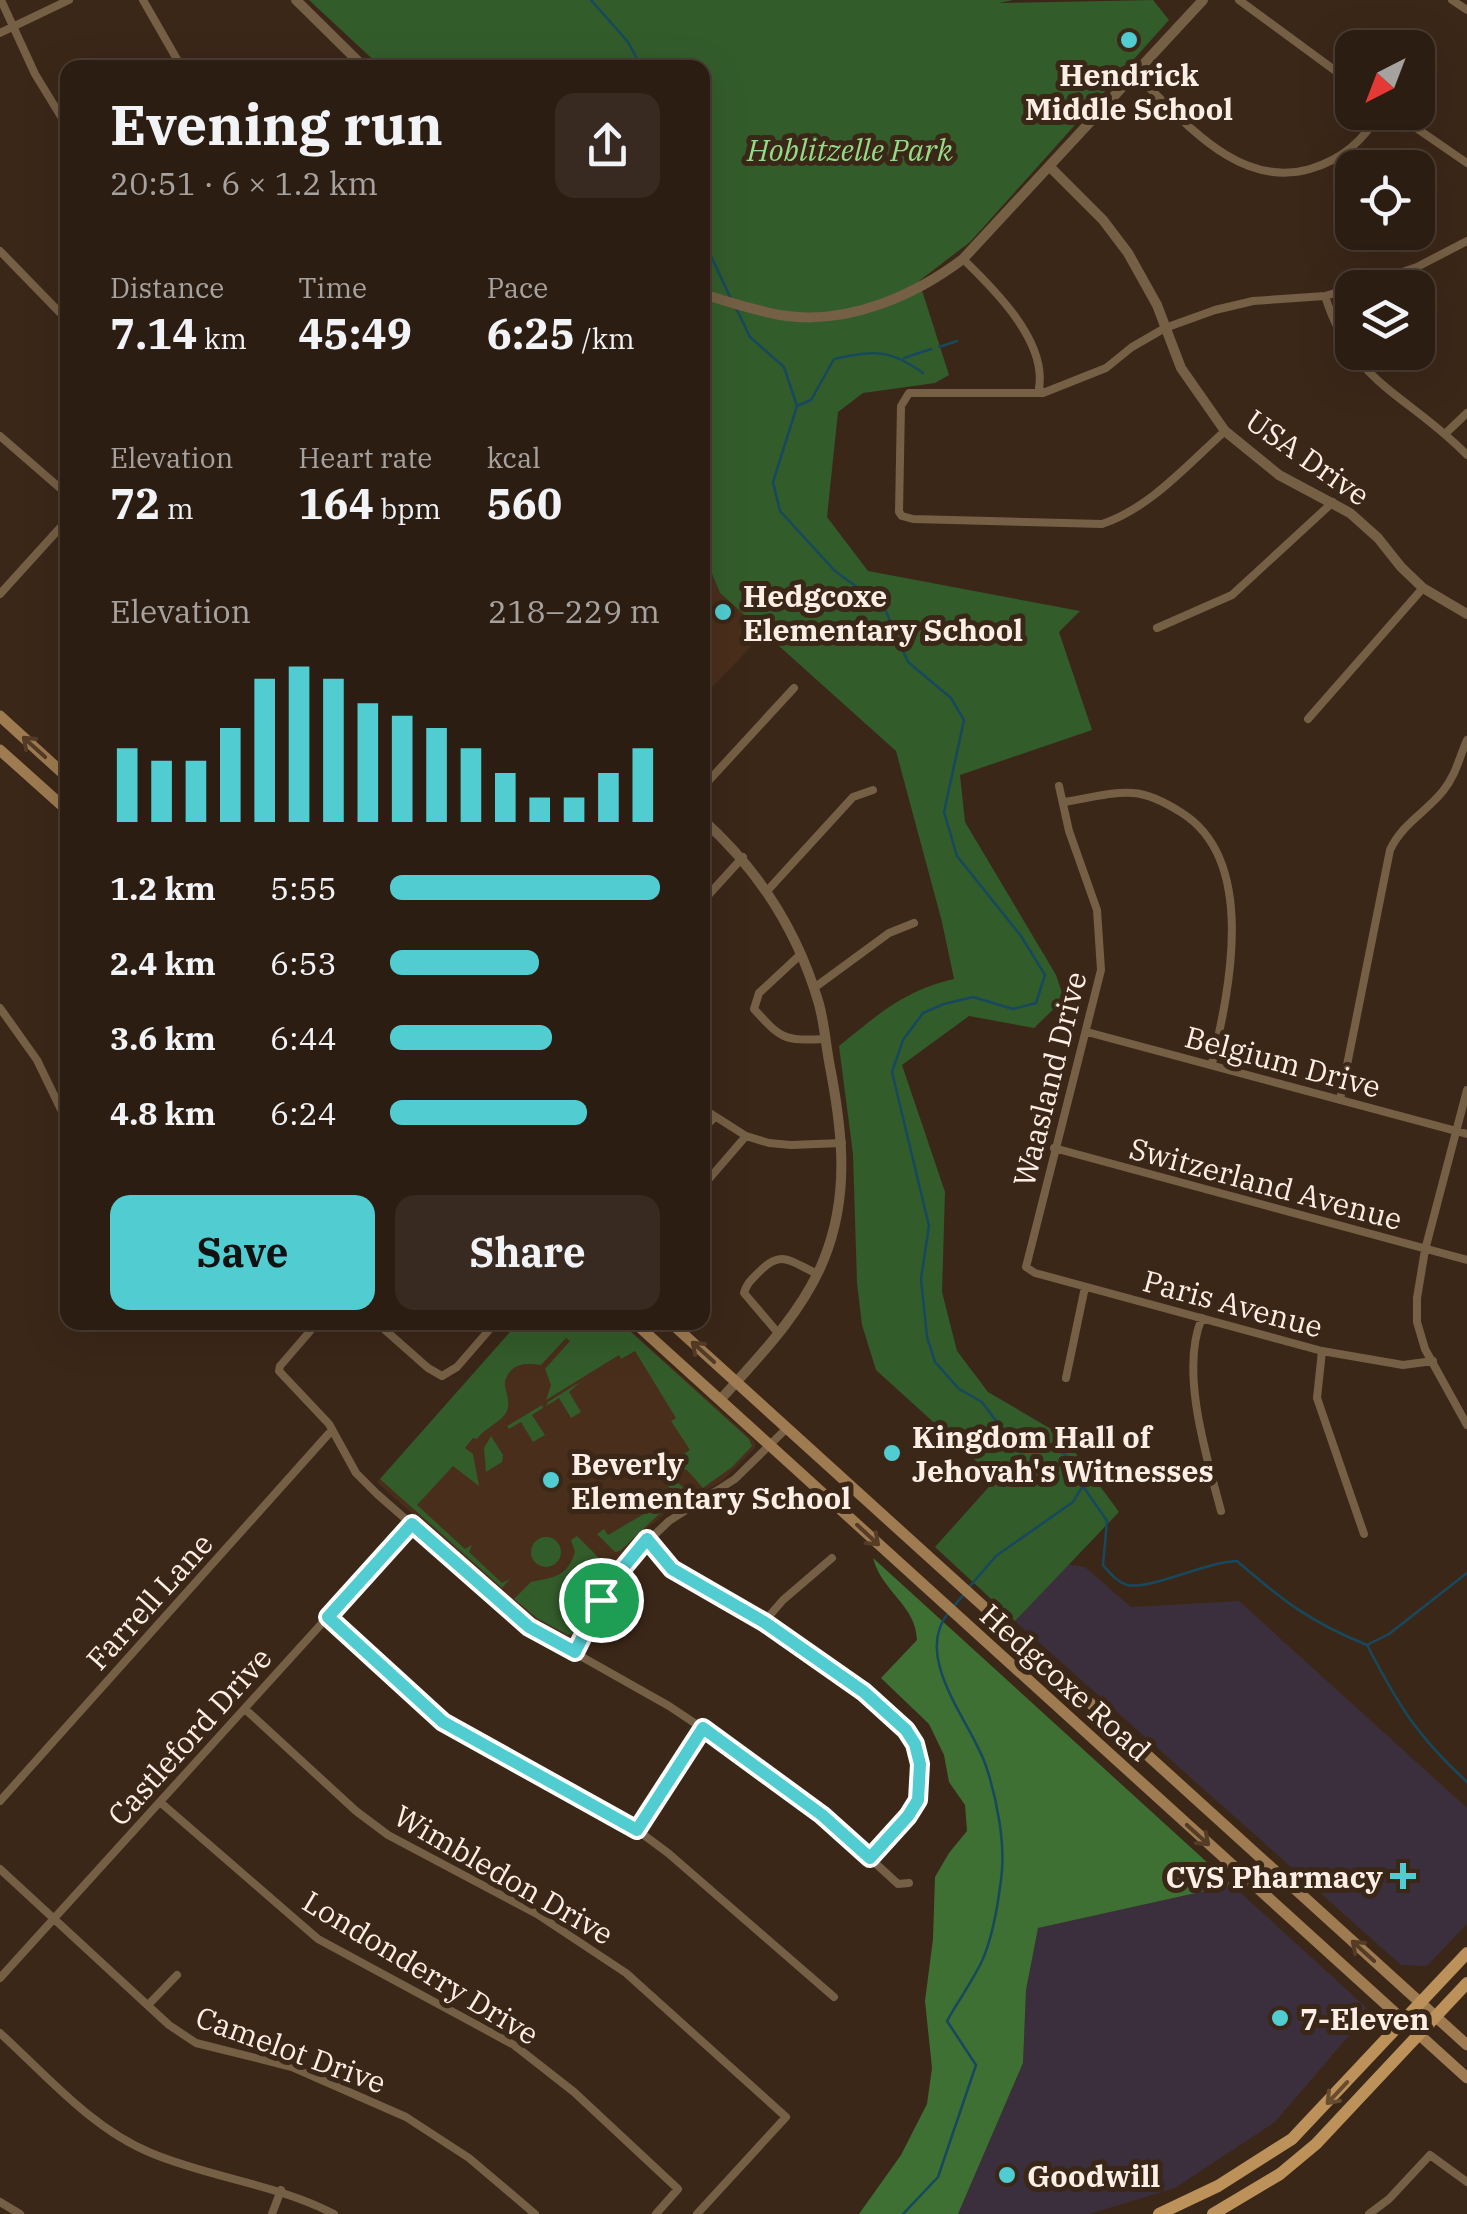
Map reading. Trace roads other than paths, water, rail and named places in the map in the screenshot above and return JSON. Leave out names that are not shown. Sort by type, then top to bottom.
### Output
[{"type":"main road","points":[[0,716],[60,771]]},
{"type":"main road","points":[[0,750],[60,804]]},
{"type":"main road","name":"Hedgcoxe Road","points":[[643,1330],[1467,2078]]},
{"type":"main road","name":"Hedgcoxe Road","points":[[679,1330],[1467,2045]]},
{"type":"main road","points":[[1072,1722],[1090,1703]]},
{"type":"main road","points":[[1226,1861],[1244,1842]]},
{"type":"main road","points":[[1158,2214],[1254,2166],[1292,2139],[1467,1953]]},
{"type":"main road","points":[[1213,2214],[1280,2174],[1316,2144],[1467,1983]]},
{"type":"street","points":[[1,0],[35,74],[60,115]]},
{"type":"street","points":[[0,33],[69,0]]},
{"type":"street","points":[[143,0],[177,60]]},
{"type":"street","points":[[296,0],[356,60]]},
{"type":"street","points":[[710,296],[778,314],[814,318],[874,306],[916,289],[963,259],[1203,0]]},
{"type":"street","points":[[1240,0],[1335,71]]},
{"type":"street","points":[[1452,0],[1467,10]]},
{"type":"street","points":[[1135,74],[1226,156],[1266,173],[1303,171],[1329,163],[1369,130]]},
{"type":"street","points":[[1420,130],[1467,163]]},
{"type":"street","name":"USA Drive","points":[[1050,167],[1103,220],[1128,253],[1181,368],[1225,431],[1279,474],[1333,502],[1378,538],[1423,588],[1467,614]]},
{"type":"street","points":[[1408,270],[1467,241]]},
{"type":"street","points":[[0,250],[60,313]]},
{"type":"street","points":[[963,259],[1017,320],[1042,374],[1039,388],[1044,394]]},
{"type":"street","points":[[1225,431],[1146,502],[1125,517],[1102,524],[902,516],[898,506],[905,396],[914,391],[1044,394],[1106,368],[1165,328],[1232,304],[1335,293]]},
{"type":"street","points":[[1326,296],[1333,320],[1362,368],[1446,433],[1467,455]]},
{"type":"street","points":[[1446,433],[1467,413]]},
{"type":"street","points":[[0,436],[60,488]]},
{"type":"street","points":[[1157,628],[1232,595],[1333,502]]},
{"type":"street","points":[[0,594],[60,529]]},
{"type":"street","points":[[1308,719],[1423,588]]},
{"type":"street","points":[[710,779],[794,688]]},
{"type":"street","points":[[1340,1100],[1390,850],[1398,831],[1446,788],[1457,771],[1467,740]]},
{"type":"street","name":"Waasland Drive","points":[[1026,1268],[1101,970],[1096,910],[1069,831],[1060,786]]},
{"type":"street","points":[[767,892],[853,797],[873,790]]},
{"type":"street","points":[[1064,802],[1131,792],[1152,798],[1207,833],[1228,880],[1230,958],[1228,1000],[1212,1064]]},
{"type":"street","points":[[710,827],[742,857],[767,892],[800,954],[814,988],[842,1143],[836,1224],[818,1274],[778,1333],[720,1400]]},
{"type":"street","points":[[710,893],[742,857]]},
{"type":"street","points":[[814,988],[890,932],[914,924]]},
{"type":"street","points":[[800,954],[759,992],[754,1009],[788,1040],[824,1039]]},
{"type":"street","points":[[0,1008],[36,1060],[60,1108]]},
{"type":"street","name":"Belgium Drive","points":[[1087,1032],[1467,1134]]},
{"type":"street","points":[[1467,1090],[1425,1250],[1417,1298],[1417,1322],[1467,1425]]},
{"type":"street","points":[[710,1115],[746,1136],[791,1146],[842,1143]]},
{"type":"street","points":[[710,1122],[714,1118]]},
{"type":"street","points":[[710,1178],[746,1136]]},
{"type":"street","name":"Switzerland Avenue","points":[[1054,1148],[1467,1260]]},
{"type":"street","points":[[778,1333],[750,1302],[744,1293],[746,1286],[772,1258],[780,1257],[818,1274]]},
{"type":"street","name":"Paris Avenue","points":[[1026,1268],[1322,1351],[1403,1365],[1433,1361]]},
{"type":"street","points":[[1066,1378],[1085,1286]]},
{"type":"street","points":[[1202,1318],[1197,1330],[1195,1362],[1197,1420],[1221,1511]]},
{"type":"street","points":[[311,1330],[279,1371],[332,1430],[356,1473],[529,1627],[703,1728],[822,1815],[898,1884],[909,1882]]},
{"type":"street","points":[[385,1330],[442,1376],[457,1367],[489,1330]]},
{"type":"street","points":[[1322,1351],[1317,1398],[1364,1534]]},
{"type":"street","points":[[575,1652],[608,1586],[647,1539],[669,1521],[718,1493],[787,1428]]},
{"type":"street","name":"Farrell Lane","points":[[0,1802],[332,1430]]},
{"type":"street","name":"Castleford Drive","points":[[0,1978],[412,1524]]},
{"type":"street","points":[[647,1539],[672,1569],[764,1622],[877,1702],[906,1730],[920,1764],[918,1800],[870,1858]]},
{"type":"street","points":[[764,1622],[782,1600],[832,1558]]},
{"type":"street","points":[[328,1617],[443,1722],[637,1830],[707,1885],[834,1997]]},
{"type":"street","name":"Wimbledon Drive","points":[[245,1708],[356,1811],[388,1834],[537,1914],[626,1973],[786,2117],[697,2214]]},
{"type":"street","points":[[637,1830],[703,1728]]},
{"type":"street","name":"Londonderry Drive","points":[[160,1802],[318,1939],[514,2045],[574,2092],[678,2189],[656,2214]]},
{"type":"street","name":"Camelot Drive","points":[[0,1868],[169,2026],[196,2043],[292,2067],[406,2116],[469,2158],[535,2214]]},
{"type":"street","points":[[148,2004],[176,1975]]},
{"type":"street","points":[[0,2034],[120,2138],[201,2171],[281,2190],[334,2214]]},
{"type":"street","points":[[1369,2214],[1389,2199],[1430,2155],[1467,2182]]},
{"type":"street","points":[[272,2214],[281,2190]]},
{"type":"street","points":[[0,2202],[20,2214]]},
{"type":"waterway","points":[[591,0],[628,42],[638,60]]},
{"type":"waterway","points":[[710,254],[731,299]]},
{"type":"waterway","points":[[735,306],[750,337],[784,367],[797,406],[773,482],[780,511],[835,571],[884,607],[908,662],[951,698],[964,720],[944,812],[957,856],[1021,936],[1045,975],[1036,1003],[1013,1009],[973,997],[923,1013],[903,1040],[892,1072],[929,1226],[921,1279],[927,1337],[935,1362],[959,1389],[982,1402],[999,1425],[1019,1440],[1050,1446],[1069,1457],[1107,1521],[1103,1565],[1117,1579],[1137,1585],[1237,1561],[1298,1609],[1367,1645],[1410,1719],[1467,1782]]},
{"type":"waterway","points":[[939,347],[957,341]]},
{"type":"waterway","points":[[904,358],[931,349]]},
{"type":"waterway","points":[[797,406],[811,400],[834,359],[881,354],[901,359],[923,373]]},
{"type":"waterway","points":[[970,1586],[996,1556],[1073,1502],[1082,1487]]},
{"type":"waterway","points":[[1367,1645],[1389,1634],[1467,1573]]},
{"type":"waterway","points":[[954,1606],[965,1593]]},
{"type":"waterway","points":[[903,2214],[938,2177],[976,2065],[947,2021],[986,1952],[1002,1866],[1000,1822],[986,1766],[940,1669],[939,1630],[949,1612]]},
{"type":"place","name":"Hendrick Middle School","points":[[1129,40]]},
{"type":"place","name":"Hedgcoxe Elementary School","points":[[723,612]]},
{"type":"place","name":"Kingdom Hall of Jehovah's Witnesses","points":[[892,1453]]},
{"type":"place","name":"Beverly Elementary School","points":[[551,1480]]},
{"type":"place","name":"CVS Pharmacy","points":[[1403,1876]]},
{"type":"place","name":"7-Eleven","points":[[1280,2018]]},
{"type":"place","name":"Goodwill","points":[[1007,2175]]},
{"type":"park label","name":"Hoblitzelle Park","points":[[850,149]]}]
